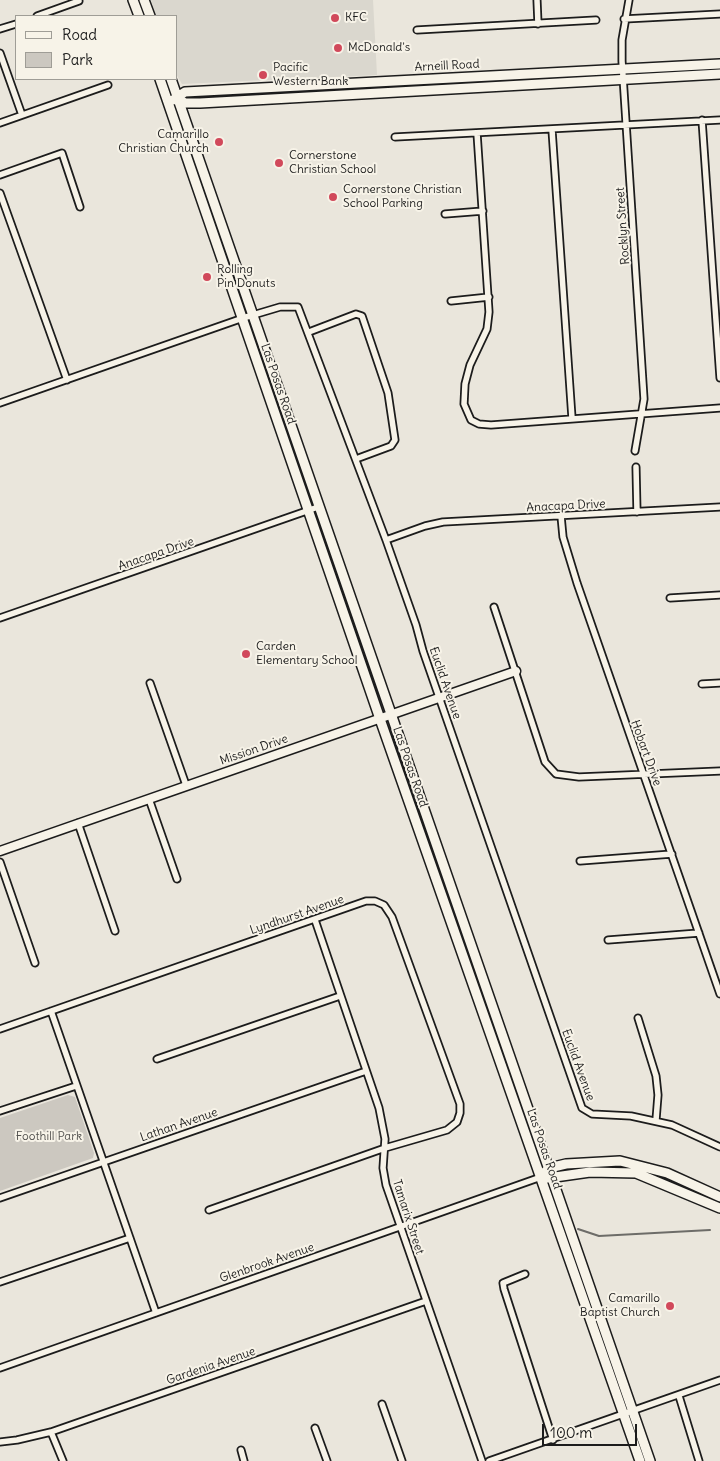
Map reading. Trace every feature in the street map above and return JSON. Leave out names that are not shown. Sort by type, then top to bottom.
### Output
[{"type":"main road","points":[[133,0],[139,15]]},
{"type":"main road","points":[[144,0],[150,15]]},
{"type":"main road","name":"Arneill Road","points":[[168,101],[178,99],[185,103],[200,103],[623,74],[720,64]]},
{"type":"main road","name":"Arneill Road","points":[[623,74],[720,74]]},
{"type":"main road","name":"Las Posas Road","points":[[160,80],[380,719],[541,1177],[628,1413],[650,1461]]},
{"type":"main road","name":"Las Posas Road","points":[[171,80],[390,715],[549,1168],[628,1413],[640,1461]]},
{"type":"main road","points":[[541,1177],[549,1168],[566,1164],[620,1161],[667,1173],[720,1197]]},
{"type":"main road","points":[[541,1177],[552,1179],[590,1172],[636,1173],[720,1208]]},
{"type":"street","points":[[537,0],[538,24]]},
{"type":"street","name":"Rocklyn Street","points":[[629,0],[624,19],[622,40],[623,74],[643,413],[635,451]]},
{"type":"street","points":[[40,15],[79,1]]},
{"type":"street","points":[[624,19],[720,14]]},
{"type":"street","points":[[417,30],[596,20]]},
{"type":"street","points":[[0,29],[15,24]]},
{"type":"street","points":[[0,53],[22,115]]},
{"type":"street","points":[[0,123],[108,85]]},
{"type":"street","points":[[702,120],[720,378]]},
{"type":"street","points":[[395,137],[720,120]]},
{"type":"street","points":[[552,130],[572,418]]},
{"type":"street","points":[[477,133],[489,297],[487,329],[470,366],[465,384],[464,404],[471,420],[479,424],[490,425],[720,408]]},
{"type":"street","points":[[0,175],[62,153],[80,207]]},
{"type":"street","points":[[0,193],[67,380]]},
{"type":"street","points":[[445,214],[483,211]]},
{"type":"street","points":[[451,301],[489,297]]},
{"type":"street","name":"Euclid Avenue","points":[[252,315],[280,307],[296,306],[300,308],[386,540],[576,1094],[585,1110],[592,1114],[630,1116],[656,1120]]},
{"type":"street","points":[[309,332],[356,314],[362,316],[388,393],[395,440],[391,446],[356,459]]},
{"type":"street","points":[[0,403],[252,315]]},
{"type":"street","points":[[636,467],[637,512]]},
{"type":"street","name":"Anacapa Drive","points":[[0,618],[318,507]]},
{"type":"street","name":"Anacapa Drive","points":[[386,540],[425,526],[443,522],[720,507]]},
{"type":"street","name":"Hobart Drive","points":[[561,516],[567,553],[720,994]]},
{"type":"street","points":[[670,598],[720,594]]},
{"type":"street","points":[[494,607],[545,762],[556,774],[579,777],[720,770]]},
{"type":"street","name":"Mission Drive","points":[[0,851],[439,697],[516,672]]},
{"type":"street","points":[[150,683],[186,785]]},
{"type":"street","points":[[702,684],[720,683]]},
{"type":"street","points":[[149,799],[177,879]]},
{"type":"street","points":[[78,823],[115,931]]},
{"type":"street","points":[[580,861],[672,854]]},
{"type":"street","points":[[0,862],[35,963]]},
{"type":"street","name":"Lyndhurst Avenue","points":[[0,1029],[366,901],[379,902],[387,908],[460,1104],[458,1120],[447,1130],[385,1148]]},
{"type":"street","name":"Tamarix Street","points":[[315,920],[379,1108],[384,1130],[383,1173],[400,1228],[482,1461]]},
{"type":"street","points":[[608,940],[699,933]]},
{"type":"street","points":[[157,1059],[340,996]]},
{"type":"street","points":[[51,1012],[156,1313]]},
{"type":"street","points":[[638,1018],[656,1076],[658,1095],[656,1120],[687,1130],[720,1147]]},
{"type":"street","name":"Lathan Avenue","points":[[0,1198],[366,1071]]},
{"type":"street","points":[[0,1111],[76,1086]]},
{"type":"street","points":[[209,1210],[385,1148]]},
{"type":"street","name":"Glenbrook Avenue","points":[[0,1368],[541,1177]]},
{"type":"street","points":[[0,1282],[130,1238]]},
{"type":"street","points":[[525,1274],[503,1283],[553,1440]]},
{"type":"street","name":"Gardenia Avenue","points":[[0,1442],[51,1432],[426,1301]]},
{"type":"street","points":[[489,1461],[720,1380]]},
{"type":"street","points":[[678,1396],[699,1461]]},
{"type":"street","points":[[382,1404],[402,1461]]},
{"type":"street","points":[[315,1428],[327,1461]]},
{"type":"street","points":[[51,1432],[63,1461]]},
{"type":"street","points":[[242,1450],[244,1461]]},
{"type":"shaded area","points":[[151,0],[373,0],[377,75],[182,84],[178,77],[178,15],[156,15]]},
{"type":"green space","name":"Foothill Park","points":[[68,1095],[75,1097],[94,1153],[93,1158],[0,1191],[0,1118]]},
{"type":"waterway","points":[[578,1229],[599,1236],[710,1230]]},
{"type":"place","name":"KFC","points":[[335,18]]},
{"type":"place","name":"McDonald's","points":[[338,48]]},
{"type":"place","name":"Pacific Western Bank","points":[[263,75]]},
{"type":"place","name":"Camarillo Christian Church","points":[[219,142]]},
{"type":"place","name":"Cornerstone Christian School","points":[[279,163]]},
{"type":"place","name":"Cornerstone Christian School Parking","points":[[333,197]]},
{"type":"place","name":"Rolling Pin Donuts","points":[[207,277]]},
{"type":"place","name":"Carden Elementary School","points":[[246,654]]},
{"type":"place","name":"Camarillo Baptist Church","points":[[670,1306]]}]
